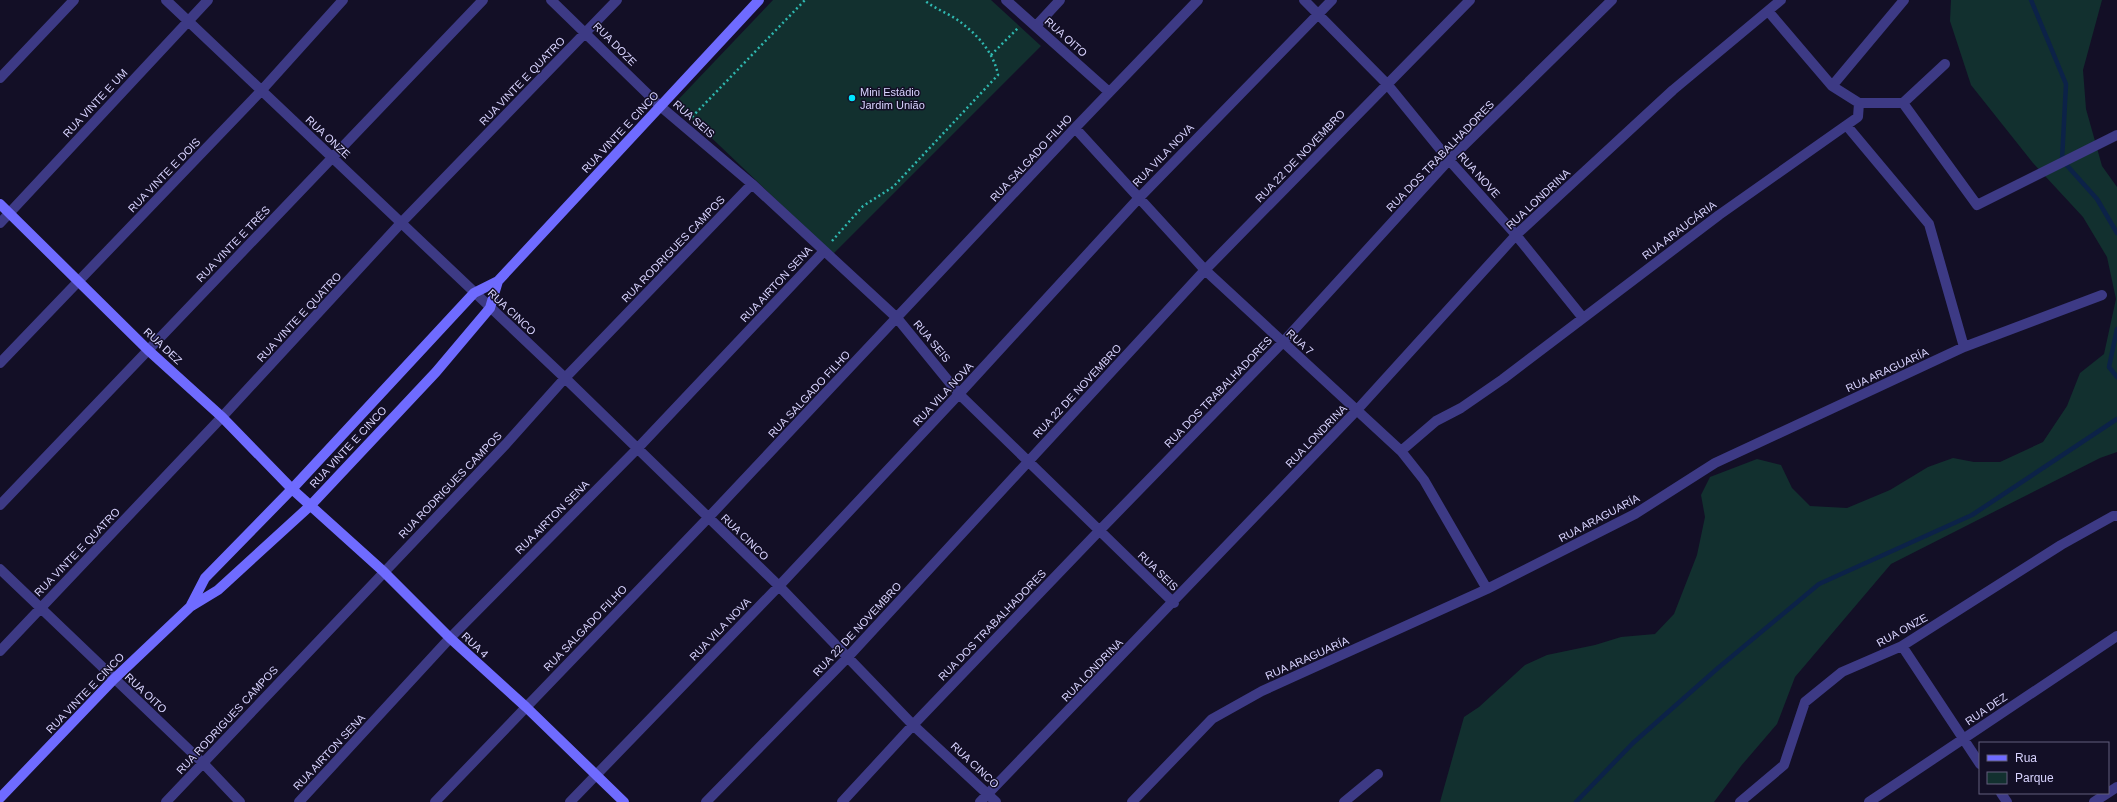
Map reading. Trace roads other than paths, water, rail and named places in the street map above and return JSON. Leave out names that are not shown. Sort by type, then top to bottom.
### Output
[{"type":"street","points":[[0,78],[74,0]]},
{"type":"street","name":"RUA ONZE","points":[[166,0],[474,292]]},
{"type":"street","name":"RUA VINTE E UM","points":[[0,222],[208,0]]},
{"type":"street","name":"RUA VINTE E DOIS","points":[[0,363],[261,90],[343,0]]},
{"type":"street","name":"RUA VINTE E TRÊS","points":[[0,505],[483,0]]},
{"type":"street","name":"RUA DOZE","points":[[551,0],[586,32],[660,106]]},
{"type":"street","name":"RUA VINTE E QUATRO","points":[[0,652],[222,417],[401,223],[617,0]]},
{"type":"street","name":"RUA VINTE E CINCO","points":[[190,607],[204,578],[292,488],[474,292],[498,281],[759,0]]},
{"type":"street","name":"RUA OITO","points":[[1006,0],[1109,92]]},
{"type":"street","points":[[1036,26],[1060,0]]},
{"type":"street","name":"RUA SALGADO FILHO","points":[[435,802],[708,518],[1109,92],[1198,0]]},
{"type":"street","name":"RUA NOVE","points":[[1304,0],[1387,84],[1449,160],[1516,235],[1583,318]]},
{"type":"street","name":"RUA VILA NOVA","points":[[570,802],[779,586],[959,394],[1138,199],[1332,0]]},
{"type":"street","name":"RUA 22 DE NOVEMBRO","points":[[706,802],[847,658],[1205,270],[1470,0]]},
{"type":"street","name":"RUA DOS TRABALHADORES","points":[[842,802],[913,725],[1283,342],[1449,160],[1612,0]]},
{"type":"street","name":"RUA LONDRINA","points":[[980,802],[1174,603],[1357,410],[1516,235],[1673,90],[1781,0]]},
{"type":"street","points":[[1832,86],[1904,0]]},
{"type":"street","points":[[1768,11],[1832,86],[1859,103],[1903,102],[1945,64]]},
{"type":"street","points":[[1903,102],[1977,205],[2117,135]]},
{"type":"street","name":"RUA ARAUCÁRIA","points":[[1401,451],[1436,421],[1461,408],[1502,379],[1719,215],[1858,118],[1859,103]]},
{"type":"street","name":"RUA SEIS","points":[[660,106],[752,184],[897,318],[959,394],[1029,460],[1099,531],[1174,603]]},
{"type":"street","points":[[1847,126],[1929,224],[1964,347]]},
{"type":"street","name":"RUA 7","points":[[1075,128],[1138,199],[1205,270],[1401,451],[1424,480],[1488,589]]},
{"type":"street","name":"RUA RODRIGUES CAMPOS","points":[[166,802],[204,764],[383,571],[506,444],[565,378],[752,184]]},
{"type":"street","name":"RUA DEZ","points":[[0,204],[80,281],[148,350],[222,417],[292,488],[311,505]]},
{"type":"street","name":"RUA AIRTON SENA","points":[[299,802],[450,638],[636,450],[824,251]]},
{"type":"street","name":"RUA VINTE E CINCO","points":[[0,798],[114,679],[190,607],[218,590],[311,505],[436,372],[490,308],[498,281]]},
{"type":"street","name":"RUA CINCO","points":[[474,292],[565,378],[636,450],[779,586],[913,725],[996,802]]},
{"type":"street","name":"RUA ARAGUARÍA","points":[[1132,802],[1212,719],[1262,691],[1488,589],[1635,514],[1715,463],[1964,347],[2102,295]]},
{"type":"street","name":"RUA 4","points":[[311,505],[383,571],[450,638],[526,707],[624,802]]},
{"type":"street","name":"RUA ONZE","points":[[1740,802],[1784,765],[1805,702],[1842,672],[1902,646],[2061,545],[2113,516],[2117,516]]},
{"type":"street","name":"RUA OITO","points":[[0,570],[204,764],[240,802]]},
{"type":"street","name":"RUA DEZ","points":[[1869,802],[2117,636]]},
{"type":"street","points":[[1902,646],[1979,763]]},
{"type":"street","points":[[1344,802],[1378,774]]},
{"type":"street","points":[[2001,794],[2007,802]]},
{"type":"street","points":[[2094,802],[2107,794]]},
{"type":"waterway","points":[[2031,0],[2066,84],[2062,160],[2097,199],[2117,233]]},
{"type":"waterway","points":[[2117,329],[2109,367],[2117,377]]},
{"type":"waterway","points":[[1576,802],[1633,743],[1718,668],[1819,584],[1972,515],[2117,419]]},
{"type":"place","name":"Mini Estádio Jardim União","points":[[852,98]]}]
